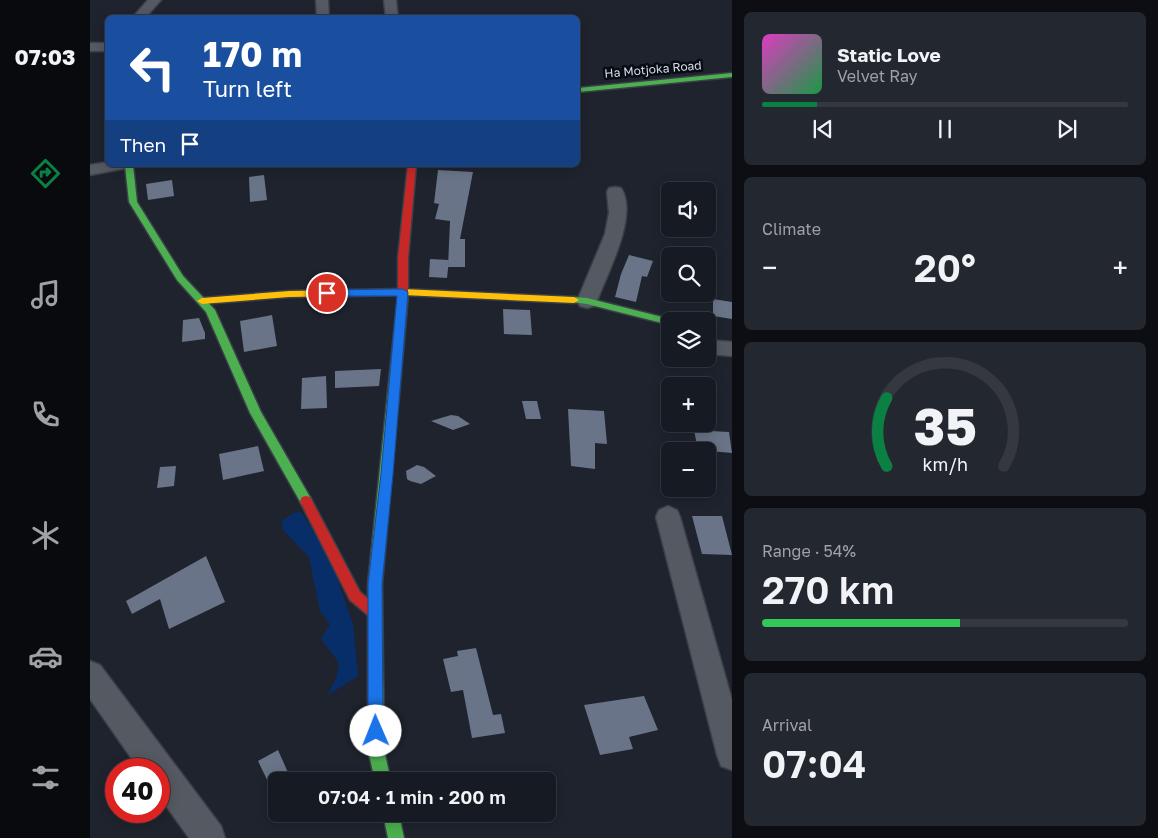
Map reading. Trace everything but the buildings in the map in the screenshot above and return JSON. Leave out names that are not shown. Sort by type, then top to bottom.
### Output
[{"type":"street","points":[[141,15],[155,0]]},
{"type":"street","points":[[322,0],[323,15]]},
{"type":"street","points":[[390,0],[392,15]]},
{"type":"street","points":[[90,47],[105,47]]},
{"type":"street","name":"Ha Motjoka Road","points":[[580,90],[732,75]]},
{"type":"street","points":[[90,170],[109,167]]},
{"type":"street","points":[[129,167],[133,202],[180,278],[210,310],[256,413],[308,505],[355,596],[374,612]]},
{"type":"street","points":[[381,772],[376,750],[374,612],[403,292],[403,258],[412,167]]},
{"type":"street","points":[[587,300],[614,234],[618,213],[615,192]]},
{"type":"street","points":[[202,302],[289,294],[403,292],[587,300],[661,320]]},
{"type":"street","points":[[716,348],[732,349]]},
{"type":"street","points":[[668,517],[732,755]]},
{"type":"street","points":[[90,675],[150,758]]},
{"type":"street","points":[[170,785],[209,838]]},
{"type":"street","points":[[393,822],[396,838]]},
{"type":"shaded area","points":[[301,512],[330,558],[353,624],[358,676],[327,696],[336,679],[339,663],[321,639],[330,624],[320,611],[309,557],[284,531],[281,522],[293,513]]},
{"type":"traffic: fast","points":[[580,90],[732,75]]},
{"type":"traffic: fast","points":[[129,167],[133,202],[180,278],[210,310],[256,413],[306,501]]},
{"type":"traffic: fast","points":[[381,772],[376,750],[375,584],[403,295]]},
{"type":"traffic: fast","points":[[574,300],[587,301],[661,320]]},
{"type":"traffic: fast","points":[[393,822],[396,838]]},
{"type":"traffic: slow","points":[[202,301],[289,294],[403,292],[574,300]]},
{"type":"traffic: jam","points":[[403,295],[403,258],[412,167]]},
{"type":"traffic: jam","points":[[306,501],[355,596],[374,612]]},
{"type":"route","points":[[327,293],[403,292],[375,584],[376,731]]}]
